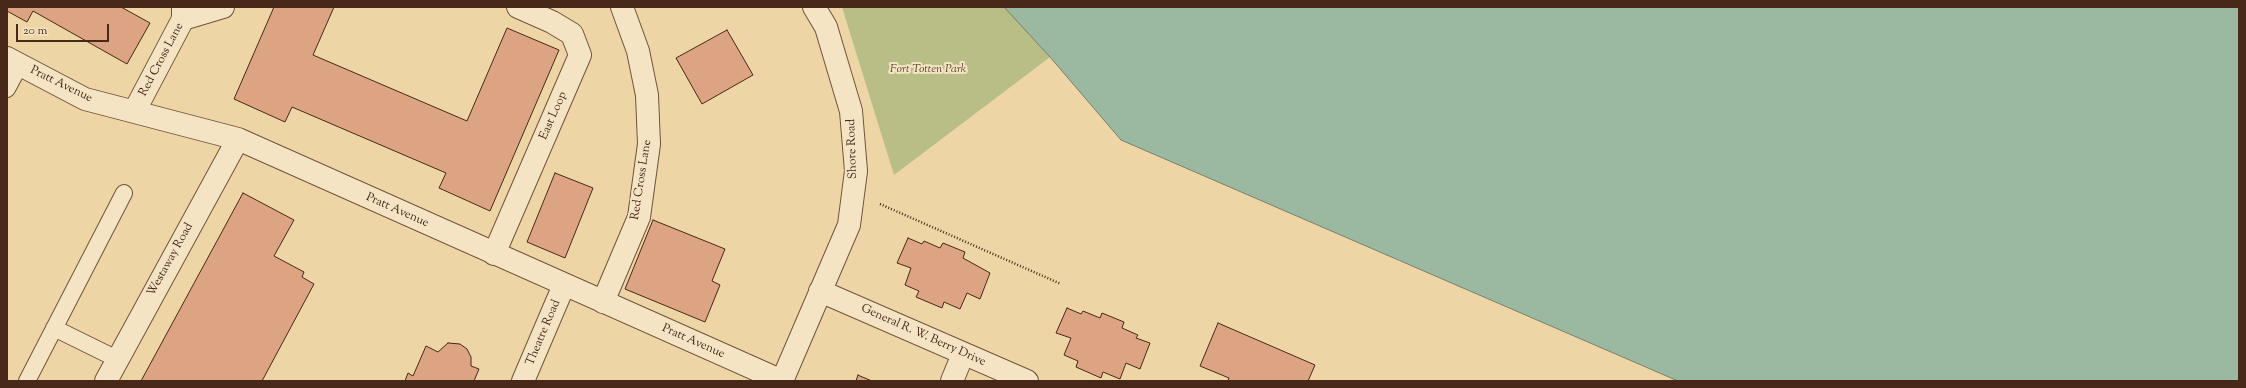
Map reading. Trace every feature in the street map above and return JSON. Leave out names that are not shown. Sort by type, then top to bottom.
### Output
[{"type":"street","points":[[183,13],[223,7]]},
{"type":"street","name":"East Loop","points":[[494,254],[580,55],[572,34],[552,22],[518,7]]},
{"type":"street","name":"Red Cross Lane","points":[[602,302],[639,217],[649,144],[647,96],[638,51],[622,7]]},
{"type":"street","name":"Shore Road","points":[[782,381],[849,225],[856,170],[851,111],[826,27],[814,7]]},
{"type":"street","name":"Red Cross Lane","points":[[134,112],[183,13]]},
{"type":"street","name":"Pratt Avenue","points":[[14,62],[85,99],[238,140],[782,381]]},
{"type":"street","name":"Westaway Road","points":[[106,381],[238,140]]},
{"type":"street","name":"Theatre Road","points":[[523,381],[564,285]]},
{"type":"street","name":"General R. W. Berry Drive","points":[[820,291],[1026,381]]},
{"type":"street","points":[[952,381],[963,354]]},
{"type":"lane","points":[[7,89],[14,62]]},
{"type":"lane","points":[[27,381],[124,193]]},
{"type":"lane","points":[[54,328],[117,359]]},
{"type":"path","points":[[874,202],[1061,284]]},
{"type":"green space","name":"Fort Totten Park","points":[[842,7],[1004,7],[1050,57],[894,175]]},
{"type":"shaded area","points":[[1004,7],[2239,7],[2239,381],[1678,381],[1121,140],[1050,57]]},
{"type":"building","points":[[7,7],[121,7],[150,23],[127,64],[33,11],[27,22],[7,11]]},
{"type":"building","points":[[274,7],[334,7],[313,55],[467,121],[507,28],[559,50],[490,211],[439,188],[446,173],[292,107],[285,122],[234,99]]},
{"type":"building","points":[[727,30],[753,75],[702,104],[676,58]]},
{"type":"building","points":[[555,173],[593,188],[565,258],[527,242]]},
{"type":"building","points":[[243,193],[294,220],[274,256],[304,272],[302,277],[314,284],[262,381],[141,381]]},
{"type":"building","points":[[653,220],[725,249],[712,281],[720,285],[705,322],[625,289]]},
{"type":"building","points":[[908,238],[922,244],[924,241],[940,248],[943,243],[965,252],[963,258],[990,273],[980,299],[967,293],[960,309],[944,302],[942,308],[916,297],[919,291],[905,285],[911,268],[897,263]]},
{"type":"building","points":[[1067,308],[1081,314],[1083,311],[1100,318],[1102,313],[1124,322],[1122,328],[1138,335],[1136,338],[1150,343],[1140,369],[1126,363],[1120,379],[1103,372],[1101,378],[1076,367],[1078,361],[1064,355],[1071,338],[1056,333]]},
{"type":"building","points":[[1218,323],[1315,365],[1308,381],[1228,381],[1229,378],[1200,366]]},
{"type":"building","points":[[448,343],[460,344],[467,349],[471,357],[471,366],[479,369],[474,381],[405,381],[408,373],[413,376],[426,346],[438,352]]},
{"type":"building","points":[[858,375],[860,376],[872,381],[856,381]]}]
